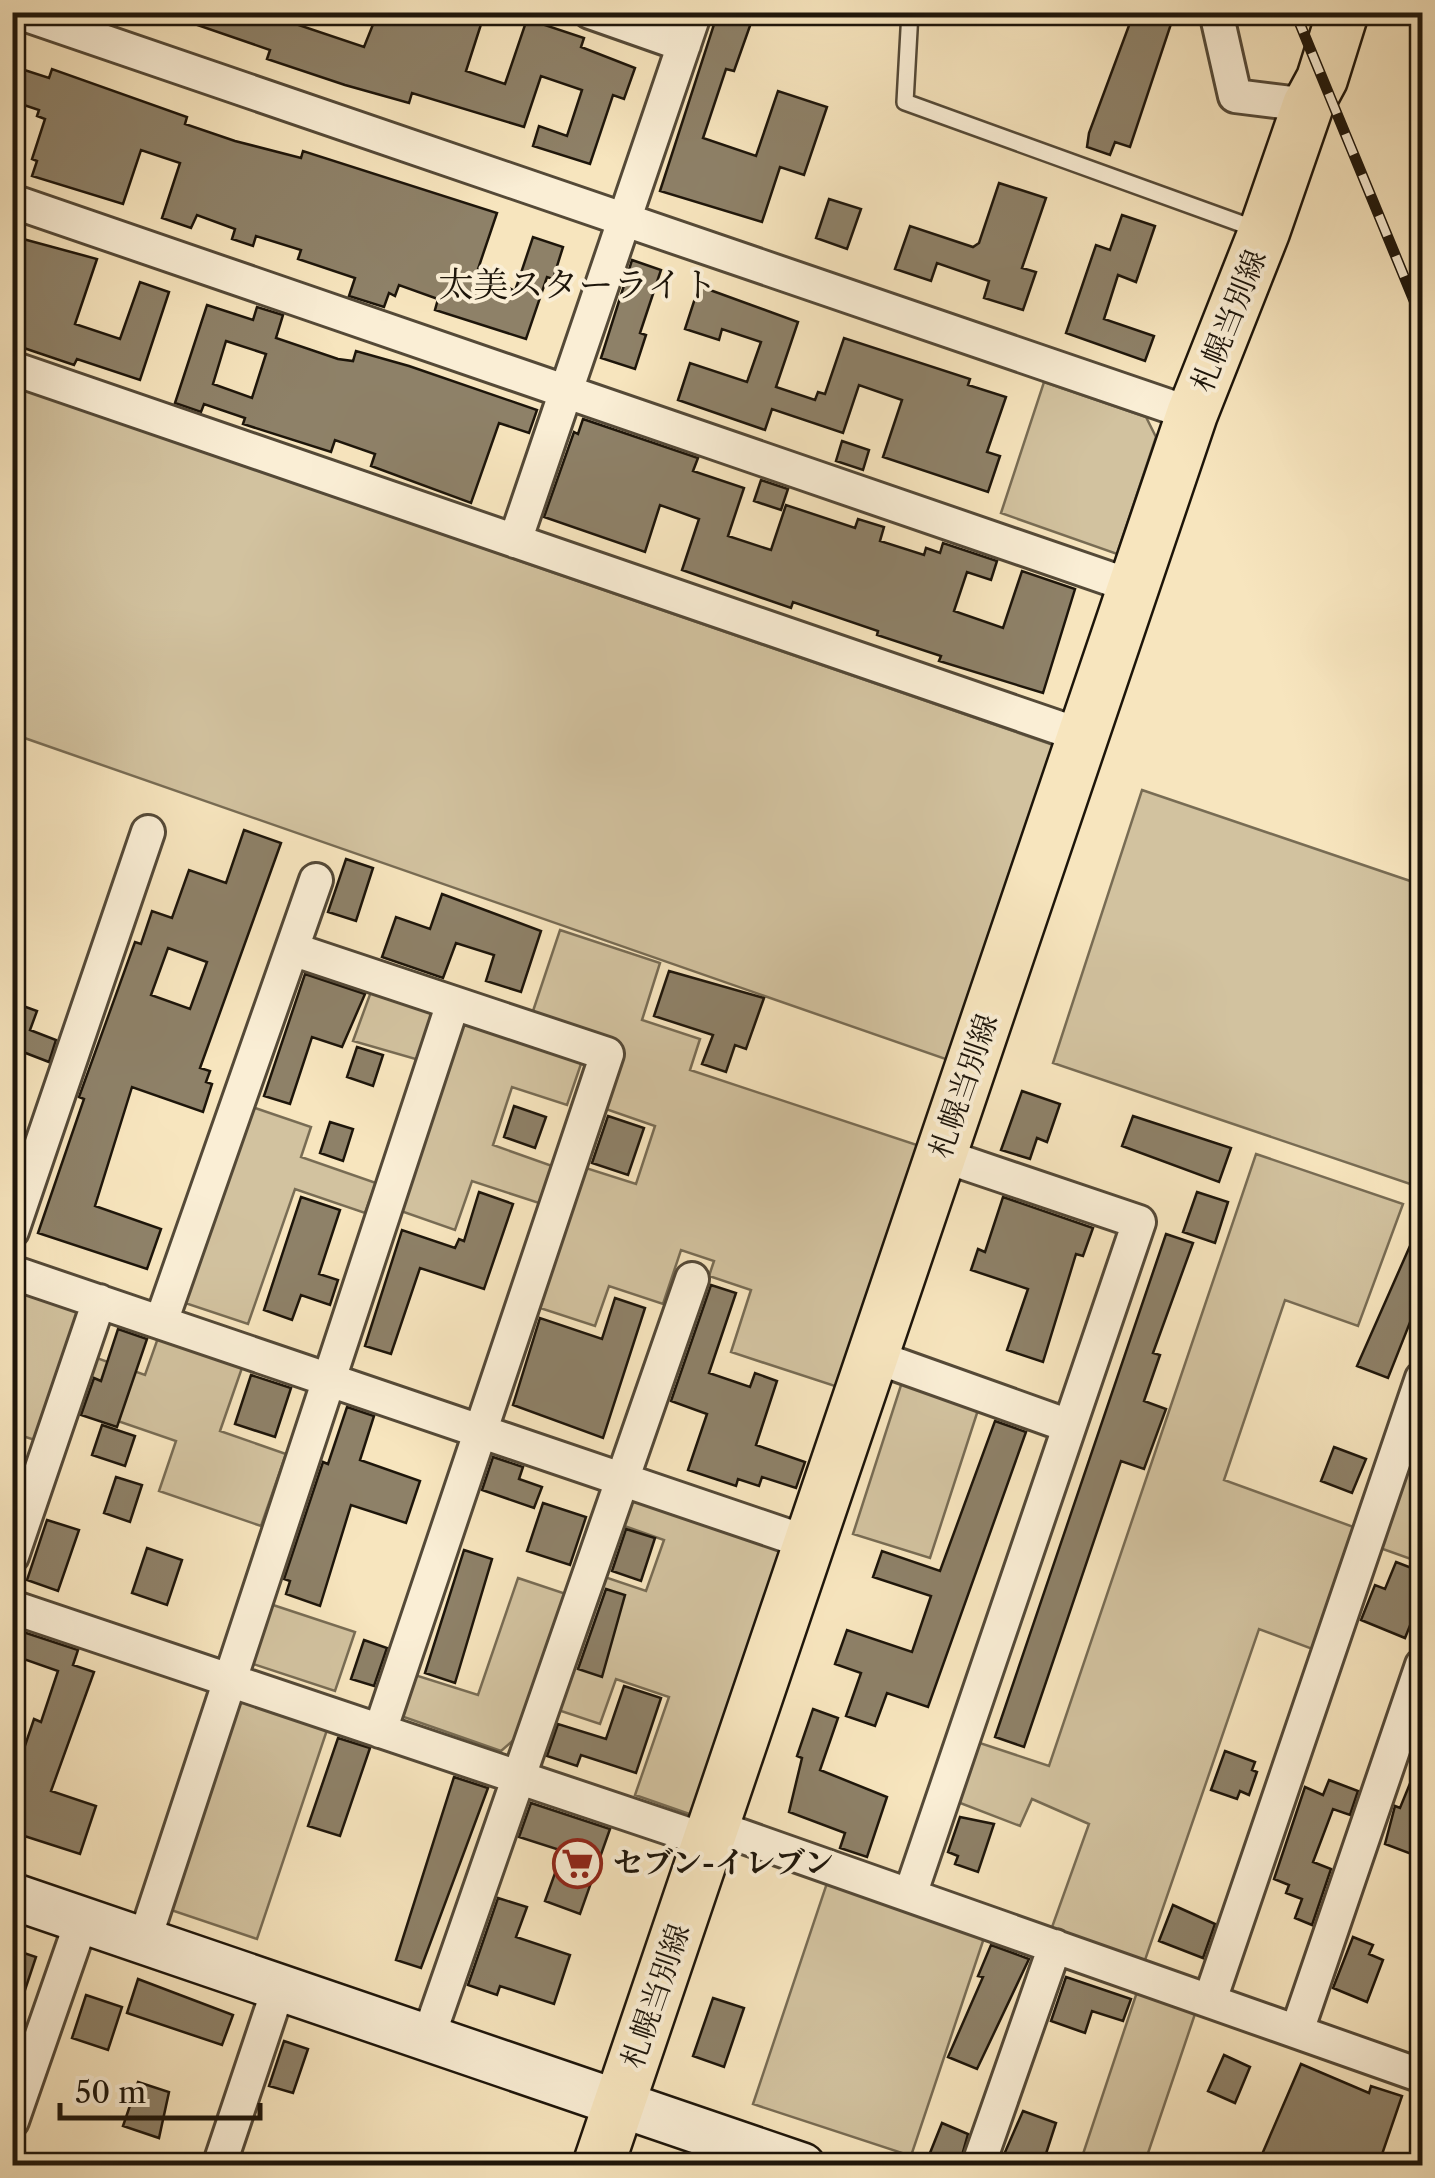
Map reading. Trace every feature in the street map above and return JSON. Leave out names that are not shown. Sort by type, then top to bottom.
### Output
[{"type":"main road","name":"札幌当別線","points":[[598,2166],[1192,414],[1264,232],[1308,105],[1322,79],[1343,12]]},
{"type":"street","points":[[18,12],[1192,414]]},
{"type":"street","points":[[590,12],[684,45]]},
{"type":"street","points":[[515,541],[695,12]]},
{"type":"street","points":[[1216,12],[1235,96],[1308,105]]},
{"type":"street","points":[[12,201],[1134,587]]},
{"type":"street","points":[[12,368],[1083,736]]},
{"type":"street","points":[[12,1231],[148,832]]},
{"type":"street","points":[[161,1322],[316,880]]},
{"type":"street","points":[[292,949],[608,1054],[380,1731]]},
{"type":"street","points":[[144,1941],[227,1679],[453,1003]]},
{"type":"street","points":[[910,1895],[1139,1222],[941,1155]]},
{"type":"street","points":[[12,1272],[809,1543]]},
{"type":"street","points":[[428,2038],[692,1279]]},
{"type":"street","points":[[12,1556],[99,1301]]},
{"type":"street","points":[[872,1356],[1069,1426]]},
{"type":"street","points":[[1210,2000],[1422,1378]]},
{"type":"street","points":[[12,1607],[520,1778],[910,1895],[1422,2076]]},
{"type":"street","points":[[1297,2031],[1422,1665]]},
{"type":"street","points":[[12,1896],[802,2166]]},
{"type":"street","points":[[12,2120],[82,1920]]},
{"type":"street","points":[[978,2166],[1055,1946]]},
{"type":"street","points":[[219,2166],[279,1987]]},
{"type":"lane","points":[[910,12],[905,102],[1264,232]]},
{"type":"shaded area","points":[[1044,382],[1146,417],[1156,437],[1117,554],[1001,513]]},
{"type":"shaded area","points":[[13,386],[1065,749],[954,1062],[13,734]]},
{"type":"shaded area","points":[[1142,790],[1422,885],[1422,1188],[1053,1063]]},
{"type":"shaded area","points":[[560,930],[660,963],[642,1020],[700,1039],[690,1070],[926,1148],[847,1390],[731,1352],[751,1290],[709,1276],[714,1261],[681,1250],[663,1304],[609,1286],[595,1326],[540,1308],[586,1168],[636,1184],[655,1126],[600,1107],[620,1043],[532,1014]]},
{"type":"shaded area","points":[[372,989],[436,1013],[419,1060],[353,1041]]},
{"type":"shaded area","points":[[463,1021],[582,1061],[567,1105],[512,1087],[493,1145],[555,1167],[542,1204],[472,1181],[455,1230],[398,1210]]},
{"type":"shaded area","points":[[252,1107],[311,1127],[301,1157],[376,1183],[365,1213],[295,1189],[248,1324],[185,1303]]},
{"type":"shaded area","points":[[1256,1154],[1403,1204],[1358,1326],[1285,1300],[1224,1480],[1359,1529],[1315,1650],[1259,1629],[1144,1963],[1051,1930],[1089,1824],[1032,1799],[1020,1826],[955,1801],[977,1742],[1049,1766]]},
{"type":"shaded area","points":[[13,1285],[82,1307],[38,1441],[13,1433]]},
{"type":"shaded area","points":[[159,1335],[243,1365],[220,1431],[286,1454],[261,1526],[159,1491],[176,1441],[77,1407],[94,1357],[145,1375]]},
{"type":"shaded area","points":[[902,1382],[979,1407],[930,1558],[853,1534]]},
{"type":"shaded area","points":[[1415,1447],[1422,1449],[1422,1563],[1380,1548]]},
{"type":"shaded area","points":[[628,1490],[792,1547],[698,1817],[635,1795],[669,1697],[616,1679],[600,1724],[552,1708],[599,1575],[646,1591],[664,1540],[616,1523]]},
{"type":"shaded area","points":[[518,1578],[569,1595],[517,1737],[501,1751],[401,1716],[415,1675],[478,1695]]},
{"type":"shaded area","points":[[264,1602],[355,1632],[335,1691],[244,1661]]},
{"type":"shaded area","points":[[236,1696],[328,1727],[257,1939],[165,1908]]},
{"type":"shaded area","points":[[827,1883],[985,1935],[911,2156],[753,2104]]},
{"type":"shaded area","points":[[1138,1989],[1197,2008],[1144,2165],[1079,2166]]},
{"type":"building","points":[[172,12],[260,12],[364,47],[378,12],[485,12],[466,71],[505,84],[527,19],[584,38],[581,47],[635,68],[624,99],[613,95],[590,164],[533,146],[539,126],[567,136],[582,90],[541,76],[524,127],[412,93],[409,103],[345,85],[267,59],[270,50],[171,16]]},
{"type":"building","points":[[718,12],[751,23],[734,71],[726,69],[703,138],[756,156],[778,91],[827,107],[804,175],[780,167],[762,222],[660,191]]},
{"type":"building","points":[[1134,12],[1175,12],[1130,147],[1115,142],[1110,155],[1087,147],[1089,133]]},
{"type":"building","points":[[12,66],[49,78],[52,69],[187,117],[185,124],[235,141],[301,158],[303,151],[497,213],[477,272],[515,291],[533,237],[563,247],[553,279],[547,277],[526,339],[435,310],[438,299],[399,285],[395,296],[389,293],[384,307],[349,296],[355,278],[298,259],[301,250],[256,236],[253,246],[232,239],[235,229],[197,215],[191,228],[162,218],[180,163],[141,150],[123,204],[32,176],[37,161],[32,159],[45,119],[37,116],[39,110],[12,101]]},
{"type":"building","points":[[999,183],[1046,198],[1022,268],[1036,272],[1023,310],[984,298],[989,281],[937,263],[931,281],[895,269],[910,226],[973,247],[979,243]]},
{"type":"building","points":[[829,199],[861,209],[847,249],[816,238]]},
{"type":"building","points":[[1122,215],[1155,226],[1136,282],[1118,275],[1104,319],[1154,336],[1145,361],[1066,333],[1096,245],[1110,250]]},
{"type":"building","points":[[12,236],[97,259],[75,324],[120,339],[140,282],[169,292],[140,380],[77,359],[74,365],[12,344]]},
{"type":"building","points":[[632,260],[661,270],[640,333],[646,335],[635,369],[601,358]]},
{"type":"building","points":[[699,286],[798,322],[776,387],[815,400],[818,392],[825,394],[844,338],[970,379],[968,385],[1006,397],[987,452],[1000,456],[988,492],[883,457],[902,400],[859,385],[843,433],[772,409],[765,430],[678,400],[690,363],[747,382],[761,342],[722,329],[719,340],[685,329]]},
{"type":"building","points":[[207,305],[253,320],[257,307],[283,315],[276,338],[338,359],[353,361],[356,351],[537,410],[529,433],[499,423],[471,503],[371,466],[375,454],[335,440],[331,452],[243,424],[245,418],[204,404],[201,412],[175,403]],"holes":[[[226,341],[266,354],[252,398],[213,384]]]},
{"type":"building","points":[[583,419],[698,458],[693,471],[744,488],[728,536],[771,550],[786,505],[855,528],[858,519],[884,527],[880,541],[924,555],[926,548],[940,553],[943,543],[997,561],[991,580],[967,572],[954,611],[1003,628],[1022,571],[1075,589],[1043,693],[939,661],[941,656],[793,602],[791,608],[682,570],[699,519],[660,505],[645,552],[544,517],[574,432],[578,434]]},
{"type":"building","points":[[842,441],[869,450],[863,470],[836,461]]},
{"type":"building","points":[[761,480],[788,489],[781,510],[754,501]]},
{"type":"building","points":[[244,830],[281,843],[200,1068],[210,1071],[206,1082],[212,1084],[203,1112],[132,1087],[95,1206],[161,1229],[147,1269],[38,1233],[84,1099],[79,1097],[135,942],[141,944],[152,911],[172,918],[189,870],[226,883]],"holes":[[[168,948],[207,962],[190,1009],[151,995]]]},
{"type":"building","points":[[346,859],[373,868],[356,921],[328,912]]},
{"type":"building","points":[[442,894],[541,931],[521,992],[486,981],[494,955],[456,943],[443,978],[382,957],[396,917],[430,929]]},
{"type":"building","points":[[669,971],[764,998],[746,1049],[735,1045],[726,1072],[702,1064],[713,1035],[654,1016]]},
{"type":"building","points":[[305,974],[365,994],[342,1047],[312,1037],[290,1104],[264,1096]]},
{"type":"building","points":[[12,1002],[37,1011],[30,1030],[56,1040],[49,1062],[23,1052],[16,1072]]},
{"type":"building","points":[[357,1047],[383,1055],[373,1086],[347,1077]]},
{"type":"building","points":[[1022,1091],[1060,1104],[1047,1142],[1037,1138],[1030,1159],[1001,1150]]},
{"type":"building","points":[[514,1106],[546,1117],[535,1148],[504,1137]]},
{"type":"building","points":[[608,1116],[644,1128],[628,1175],[592,1163]]},
{"type":"building","points":[[1133,1116],[1231,1148],[1219,1182],[1122,1146]]},
{"type":"building","points":[[330,1122],[353,1129],[343,1161],[320,1153]]},
{"type":"building","points":[[479,1192],[513,1204],[484,1289],[420,1268],[391,1354],[365,1346],[402,1230],[455,1248],[459,1239],[464,1241]]},
{"type":"building","points":[[1197,1192],[1228,1202],[1215,1243],[1183,1232]]},
{"type":"building","points":[[301,1197],[340,1210],[319,1274],[338,1280],[330,1305],[301,1295],[292,1320],[264,1310]]},
{"type":"building","points":[[1003,1197],[1093,1228],[1083,1256],[1076,1254],[1043,1362],[1007,1350],[1028,1289],[971,1270],[978,1249],[985,1252]]},
{"type":"building","points":[[1421,1221],[1422,1292],[1388,1378],[1357,1366]]},
{"type":"building","points":[[1166,1234],[1193,1243],[1153,1353],[1160,1355],[1144,1401],[1166,1409],[1144,1469],[1121,1461],[1024,1747],[995,1737]]},
{"type":"building","points":[[711,1285],[736,1293],[709,1373],[750,1387],[755,1373],[777,1381],[756,1445],[805,1462],[796,1488],[762,1477],[759,1486],[738,1479],[736,1486],[688,1470],[707,1414],[671,1401]]},
{"type":"building","points":[[615,1298],[645,1308],[603,1438],[513,1405],[540,1318],[602,1339]]},
{"type":"building","points":[[118,1329],[147,1339],[117,1427],[81,1415],[94,1378],[101,1381]]},
{"type":"building","points":[[251,1375],[291,1388],[275,1437],[235,1424]]},
{"type":"building","points":[[347,1407],[374,1416],[360,1460],[420,1481],[406,1523],[351,1505],[320,1606],[286,1594],[290,1581],[284,1579],[323,1462],[328,1464]]},
{"type":"building","points":[[995,1421],[1026,1432],[928,1707],[887,1693],[875,1726],[846,1716],[861,1673],[835,1664],[847,1630],[912,1652],[931,1596],[873,1577],[882,1551],[940,1571]]},
{"type":"building","points":[[102,1425],[135,1436],[125,1466],[92,1455]]},
{"type":"building","points":[[1334,1447],[1366,1459],[1352,1493],[1321,1481]]},
{"type":"building","points":[[493,1457],[523,1467],[519,1479],[542,1487],[534,1508],[482,1490]]},
{"type":"building","points":[[116,1477],[142,1485],[130,1522],[104,1513]]},
{"type":"building","points":[[543,1503],[586,1517],[570,1565],[527,1551]]},
{"type":"building","points":[[47,1520],[79,1530],[58,1591],[27,1580]]},
{"type":"building","points":[[626,1529],[655,1538],[641,1581],[612,1571]]},
{"type":"building","points":[[147,1548],[182,1560],[167,1605],[132,1593]]},
{"type":"building","points":[[464,1550],[492,1559],[455,1683],[425,1673]]},
{"type":"building","points":[[1396,1562],[1422,1572],[1412,1600],[1419,1603],[1405,1638],[1361,1620],[1375,1585],[1385,1589]]},
{"type":"building","points":[[606,1589],[625,1595],[602,1677],[578,1669]]},
{"type":"building","points":[[14,1629],[78,1650],[73,1665],[94,1672],[51,1791],[96,1806],[80,1854],[12,1832],[12,1784],[34,1719],[41,1722],[58,1671],[12,1655]]},
{"type":"building","points":[[364,1640],[387,1648],[374,1686],[351,1679]]},
{"type":"building","points":[[624,1686],[661,1698],[636,1773],[581,1755],[577,1766],[547,1756],[558,1724],[606,1739]]},
{"type":"building","points":[[813,1709],[838,1718],[820,1770],[887,1797],[867,1857],[840,1848],[845,1833],[789,1812],[802,1758],[797,1756]]},
{"type":"building","points":[[338,1738],[370,1748],[340,1836],[308,1826]]},
{"type":"building","points":[[1225,1751],[1255,1762],[1252,1770],[1257,1772],[1249,1795],[1240,1791],[1237,1799],[1211,1790]]},
{"type":"building","points":[[1422,1754],[1422,1858],[1385,1844],[1395,1806],[1400,1808]]},
{"type":"building","points":[[454,1777],[488,1788],[421,1968],[396,1960]]},
{"type":"building","points":[[1329,1780],[1358,1791],[1350,1815],[1333,1809],[1313,1862],[1331,1869],[1312,1925],[1295,1918],[1302,1899],[1286,1893],[1289,1885],[1274,1879],[1305,1787],[1323,1795]]},
{"type":"building","name":"セブン-イレブン","points":[[531,1803],[610,1829],[580,1914],[545,1901],[563,1851],[519,1837]]},
{"type":"building","points":[[960,1817],[994,1824],[978,1872],[955,1864],[958,1856],[948,1852]]},
{"type":"building","points":[[498,1898],[527,1907],[516,1937],[570,1955],[554,2004],[500,1986],[497,1995],[468,1985]]},
{"type":"building","points":[[1173,1905],[1215,1924],[1203,1958],[1159,1941]]},
{"type":"building","points":[[1353,1937],[1373,1945],[1369,1954],[1383,1960],[1367,2002],[1333,1988]]},
{"type":"building","points":[[991,1945],[1029,1959],[977,2069],[948,2057],[983,1977],[978,1976]]},
{"type":"building","points":[[12,1949],[36,1957],[17,2014],[12,2014]]},
{"type":"building","points":[[1066,1977],[1131,1999],[1123,2021],[1092,2011],[1085,2033],[1051,2021]]},
{"type":"building","points":[[138,1979],[233,2015],[222,2045],[127,2013]]},
{"type":"building","points":[[86,1995],[122,2007],[108,2050],[72,2038]]},
{"type":"building","points":[[713,1998],[744,2008],[724,2067],[693,2056]]},
{"type":"building","points":[[284,2041],[308,2049],[293,2093],[269,2086]]},
{"type":"building","points":[[1224,2055],[1250,2067],[1235,2103],[1208,2091]]},
{"type":"building","points":[[1301,2064],[1369,2093],[1371,2086],[1402,2096],[1378,2166],[1257,2166]]},
{"type":"building","points":[[138,2082],[169,2092],[159,2138],[123,2126]]},
{"type":"building","points":[[1023,2111],[1056,2123],[1042,2166],[999,2166]]},
{"type":"building","points":[[942,2123],[968,2134],[959,2166],[928,2158]]},
{"type":"railway","points":[[1295,12],[1422,320]]},
{"type":"place","name":"セブン-イレブン","points":[[578,1863]]},
{"type":"district","name":"太美スターライト","points":[[578,285]]}]
